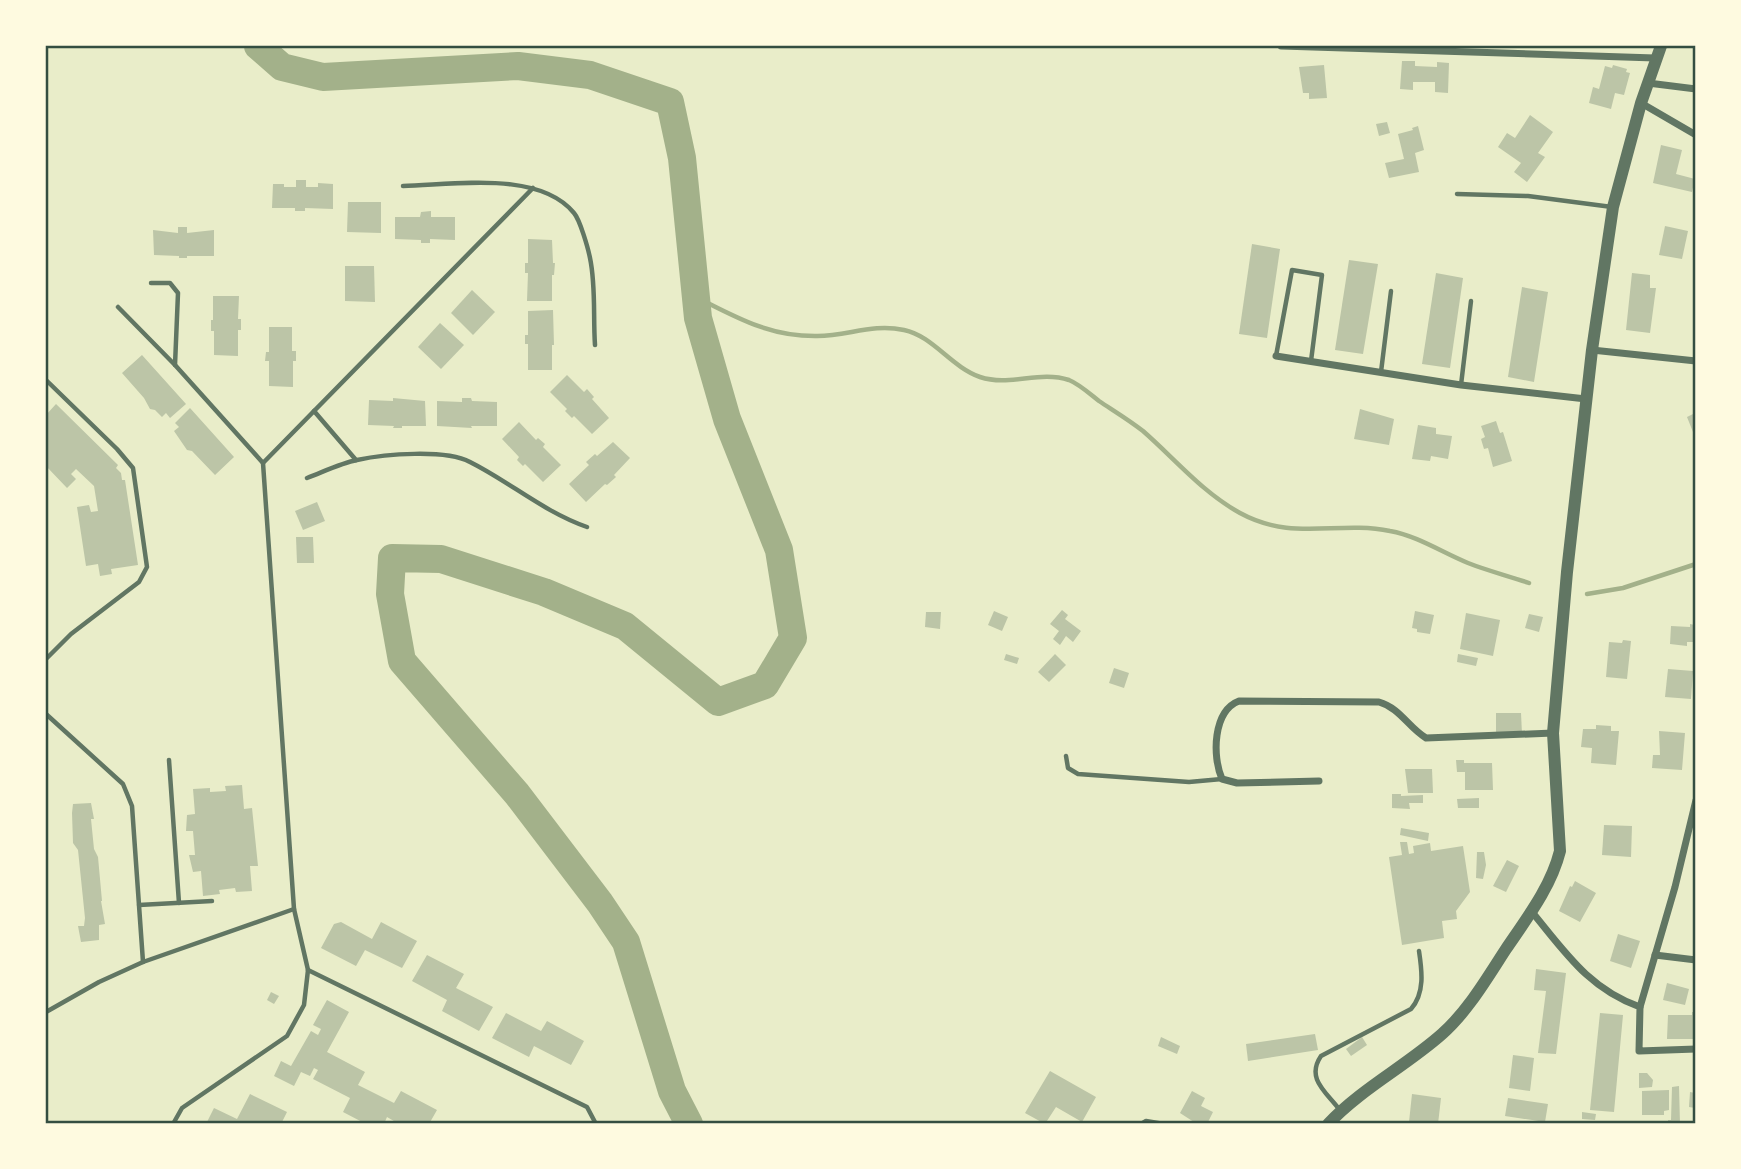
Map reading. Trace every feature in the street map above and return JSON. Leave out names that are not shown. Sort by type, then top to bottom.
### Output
[{"type":"street","points":[[1281,46],[1655,58]]},
{"type":"street","points":[[1328,1124],[1340,1111],[1443,1033],[1483,986],[1532,912],[1556,868],[1560,851],[1553,733],[1592,350],[1613,207],[1641,103],[1661,46]]},
{"type":"street","points":[[1647,83],[1696,89]]},
{"type":"street","points":[[1641,103],[1696,135]]},
{"type":"street","points":[[1592,350],[1696,361]]},
{"type":"street","points":[[1276,356],[1461,385],[1586,400]]},
{"type":"street","points":[[1319,781],[1237,783],[1222,779],[1218,771],[1217,733],[1222,715],[1231,704],[1239,701],[1379,702],[1389,705],[1416,732],[1426,738],[1553,733]]},
{"type":"street","points":[[1696,800],[1692,831],[1640,1007],[1639,1051],[1696,1049]]},
{"type":"street","points":[[1532,912],[1586,975],[1616,999],[1640,1007]]},
{"type":"street","points":[[1655,955],[1696,960]]},
{"type":"lane","points":[[403,186],[504,184],[533,188],[557,197],[576,214],[590,258],[595,345]]},
{"type":"lane","points":[[263,463],[533,188]]},
{"type":"lane","points":[[1457,194],[1528,196],[1613,207]]},
{"type":"lane","points":[[1276,356],[1292,270],[1322,275],[1311,361]]},
{"type":"lane","points":[[151,283],[170,283],[178,293],[175,365]]},
{"type":"lane","points":[[1381,373],[1391,291]]},
{"type":"lane","points":[[1461,385],[1471,301]]},
{"type":"lane","points":[[118,307],[175,365],[263,463],[294,909],[308,970],[304,1006],[287,1035],[182,1108],[173,1124]]},
{"type":"lane","points":[[46,380],[117,449],[132,468],[147,567],[139,582],[71,634],[46,659]]},
{"type":"lane","points":[[314,411],[356,460]]},
{"type":"lane","points":[[307,478],[356,460],[439,455],[467,460],[564,519],[587,527]]},
{"type":"lane","points":[[46,714],[124,785],[132,806],[143,962]]},
{"type":"lane","points":[[1066,756],[1068,768],[1078,774],[1189,782],[1222,779]]},
{"type":"lane","points":[[169,760],[179,903]]},
{"type":"lane","points":[[139,905],[212,901]]},
{"type":"lane","points":[[46,1012],[99,982],[143,962],[294,909]]},
{"type":"lane","points":[[1340,1111],[1314,1076],[1314,1066],[1321,1056],[1411,1009],[1416,1003],[1422,977],[1419,951]]},
{"type":"lane","points":[[308,970],[587,1107],[596,1124]]},
{"type":"lane","points":[[1141,1124],[1146,1121],[1164,1124]]},
{"type":"building","points":[[1402,61],[1415,61],[1415,66],[1437,67],[1437,62],[1449,63],[1448,93],[1435,92],[1435,82],[1413,82],[1413,90],[1400,89]]},
{"type":"building","points":[[1324,65],[1327,98],[1309,99],[1309,93],[1303,93],[1299,67]]},
{"type":"building","points":[[1613,65],[1627,69],[1626,72],[1630,73],[1624,95],[1615,93],[1611,109],[1589,103],[1593,87],[1599,89],[1605,66],[1612,68]]},
{"type":"building","points":[[1530,115],[1553,132],[1538,153],[1545,157],[1527,182],[1514,172],[1521,163],[1498,147],[1507,133],[1515,138]]},
{"type":"building","points":[[1387,122],[1390,133],[1379,136],[1376,124]]},
{"type":"building","points":[[1418,126],[1424,150],[1415,153],[1419,172],[1389,178],[1385,163],[1404,159],[1398,134]]},
{"type":"building","points":[[1661,145],[1682,150],[1676,174],[1695,179],[1692,192],[1653,183]]},
{"type":"building","points":[[296,180],[306,180],[306,187],[318,187],[318,183],[333,184],[333,209],[305,208],[305,211],[295,211],[295,208],[272,208],[273,184],[296,187]]},
{"type":"building","points":[[348,202],[381,202],[381,233],[347,232]]},
{"type":"building","points":[[431,211],[431,217],[455,217],[455,240],[430,239],[430,243],[421,243],[421,240],[395,239],[395,217],[420,217],[421,212]]},
{"type":"building","points":[[1665,226],[1688,231],[1682,259],[1659,255]]},
{"type":"building","points":[[178,227],[187,227],[187,233],[214,230],[214,256],[179,258],[154,255],[153,230],[178,233]]},
{"type":"building","points":[[528,239],[552,240],[555,263],[552,301],[527,301],[528,273],[525,273],[525,263],[528,263]]},
{"type":"building","points":[[1252,244],[1280,249],[1267,338],[1239,334]]},
{"type":"building","points":[[1349,260],[1378,264],[1363,354],[1335,350]]},
{"type":"building","points":[[345,266],[374,266],[375,302],[345,301]]},
{"type":"building","points":[[1436,273],[1463,278],[1450,368],[1422,364]]},
{"type":"building","points":[[1632,273],[1650,275],[1650,288],[1656,288],[1650,333],[1626,330]]},
{"type":"building","points":[[1522,287],[1548,292],[1534,382],[1508,377]]},
{"type":"building","points":[[472,290],[495,312],[473,335],[451,313]]},
{"type":"building","points":[[213,296],[239,296],[238,319],[241,319],[241,330],[238,330],[238,356],[214,355],[214,331],[211,331]]},
{"type":"building","points":[[553,310],[552,370],[528,370],[528,344],[525,344],[525,335],[528,335],[528,311]]},
{"type":"building","points":[[440,323],[464,345],[441,369],[418,347]]},
{"type":"building","points":[[269,327],[292,327],[292,351],[296,351],[296,361],[293,361],[293,387],[269,386],[269,361],[265,361],[266,352],[269,352]]},
{"type":"building","points":[[142,355],[186,404],[170,418],[166,413],[162,417],[150,409],[122,373]]},
{"type":"building","points":[[567,375],[584,392],[587,389],[609,418],[592,434],[565,411],[567,409],[550,392]]},
{"type":"building","points":[[393,398],[425,401],[426,426],[393,428],[394,426],[368,425],[369,400],[393,401]]},
{"type":"building","points":[[462,398],[497,402],[497,426],[437,426],[437,401],[462,402]]},
{"type":"building","points":[[56,404],[118,465],[116,468],[121,473],[122,480],[125,480],[138,565],[111,569],[112,574],[100,576],[98,564],[86,566],[77,507],[89,505],[91,512],[98,511],[94,486],[76,469],[71,474],[76,479],[67,488],[46,466],[46,415]]},
{"type":"building","points":[[190,408],[234,457],[215,475],[192,451],[187,450],[174,431],[179,427],[175,423]]},
{"type":"building","points":[[1360,409],[1394,419],[1389,445],[1354,439]]},
{"type":"building","points":[[1695,413],[1695,437],[1687,417]]},
{"type":"building","points":[[1496,421],[1500,433],[1503,432],[1512,461],[1493,467],[1488,448],[1484,449],[1481,439],[1485,437],[1481,426]]},
{"type":"building","points":[[519,422],[536,440],[538,438],[545,444],[543,447],[561,465],[543,482],[525,464],[523,466],[517,460],[519,457],[502,439]]},
{"type":"building","points":[[1418,425],[1436,428],[1436,434],[1452,436],[1448,459],[1431,456],[1430,461],[1412,459]]},
{"type":"building","points":[[613,442],[630,458],[614,475],[616,477],[586,502],[569,484],[589,465],[586,462]]},
{"type":"building","points":[[317,502],[325,521],[303,530],[295,511]]},
{"type":"building","points":[[296,537],[313,537],[314,563],[297,563]]},
{"type":"building","points":[[1062,610],[1068,615],[1065,619],[1081,631],[1073,642],[1066,636],[1060,645],[1053,639],[1059,631],[1050,624]]},
{"type":"building","points":[[994,611],[1008,617],[1002,631],[988,625]]},
{"type":"building","points":[[1415,611],[1434,615],[1430,634],[1417,632],[1417,629],[1412,628]]},
{"type":"building","points":[[926,612],[941,612],[940,629],[925,627]]},
{"type":"building","points":[[1466,613],[1500,620],[1493,656],[1460,649]]},
{"type":"building","points":[[1529,614],[1543,617],[1539,632],[1525,628]]},
{"type":"building","points":[[1690,624],[1695,625],[1695,642],[1687,642],[1687,646],[1670,644],[1671,626],[1690,627]]},
{"type":"building","points":[[1623,640],[1631,641],[1627,679],[1606,677],[1609,642],[1622,643]]},
{"type":"building","points":[[1006,654],[1019,658],[1017,664],[1004,660]]},
{"type":"building","points":[[1055,654],[1066,665],[1049,682],[1038,672]]},
{"type":"building","points":[[1458,654],[1478,658],[1476,666],[1457,662]]},
{"type":"building","points":[[1114,668],[1129,673],[1124,688],[1109,683]]},
{"type":"building","points":[[1668,669],[1693,671],[1691,699],[1665,697]]},
{"type":"building","points":[[1496,713],[1521,713],[1522,734],[1496,734]]},
{"type":"building","points":[[1596,725],[1611,726],[1611,731],[1619,731],[1616,765],[1591,763],[1592,748],[1581,747],[1583,729],[1596,729]]},
{"type":"building","points":[[1659,731],[1685,733],[1682,770],[1652,768],[1653,755],[1660,755]]},
{"type":"building","points":[[1456,760],[1464,760],[1464,763],[1492,763],[1493,790],[1465,790],[1465,772],[1457,772]]},
{"type":"building","points":[[1405,769],[1432,769],[1433,793],[1408,793]]},
{"type":"building","points":[[242,785],[244,809],[252,808],[258,866],[250,866],[252,891],[236,892],[235,888],[219,890],[220,894],[203,896],[201,871],[193,872],[189,855],[195,855],[193,831],[186,831],[187,815],[195,814],[193,789],[226,791],[225,786]]},
{"type":"building","points":[[1392,794],[1423,795],[1423,803],[1409,803],[1410,809],[1392,808]]},
{"type":"building","points":[[1479,798],[1479,808],[1458,808],[1457,799]]},
{"type":"building","points":[[91,803],[94,849],[98,857],[105,924],[99,925],[99,940],[81,942],[78,926],[84,926],[85,918],[78,850],[73,843],[72,813],[73,804]]},
{"type":"building","points":[[1604,825],[1632,826],[1631,857],[1602,855]]},
{"type":"building","points":[[1401,828],[1429,833],[1428,841],[1400,835]]},
{"type":"building","points":[[1400,842],[1407,842],[1409,854],[1414,853],[1413,846],[1430,843],[1431,851],[1463,846],[1470,892],[1456,911],[1457,919],[1442,921],[1444,938],[1402,945],[1389,857],[1402,855]]},
{"type":"building","points":[[1477,852],[1484,852],[1486,865],[1483,879],[1476,878]]},
{"type":"building","points":[[1507,860],[1519,866],[1506,892],[1493,886]]},
{"type":"building","points":[[1575,881],[1596,893],[1580,922],[1559,911]]},
{"type":"building","points":[[341,922],[372,939],[381,922],[417,941],[402,968],[365,950],[356,966],[321,948],[334,924]]},
{"type":"building","points":[[1618,934],[1640,941],[1631,968],[1610,961]]},
{"type":"building","points":[[427,955],[464,974],[456,988],[493,1007],[479,1031],[442,1011],[447,1000],[412,981]]},
{"type":"building","points":[[1536,969],[1566,973],[1556,1054],[1538,1053],[1546,991],[1534,990]]},
{"type":"building","points":[[1667,983],[1689,989],[1685,1005],[1663,1000]]},
{"type":"building","points":[[271,992],[279,996],[274,1004],[267,1000]]},
{"type":"building","points":[[327,1000],[349,1012],[327,1052],[365,1072],[358,1085],[394,1103],[401,1091],[437,1110],[429,1124],[399,1124],[387,1117],[384,1124],[366,1124],[343,1112],[350,1098],[313,1079],[318,1070],[314,1068],[310,1076],[301,1072],[294,1086],[274,1076],[281,1061],[291,1066],[311,1031],[318,1035],[321,1029],[313,1025]]},
{"type":"building","points":[[1692,1012],[1695,1012],[1695,1039],[1667,1039],[1668,1015],[1692,1015]]},
{"type":"building","points":[[506,1013],[541,1031],[547,1021],[584,1041],[571,1065],[534,1046],[529,1057],[492,1038]]},
{"type":"building","points":[[1600,1013],[1623,1015],[1614,1112],[1590,1110]]},
{"type":"building","points":[[1315,1034],[1318,1050],[1248,1061],[1246,1044]]},
{"type":"building","points":[[1161,1037],[1180,1046],[1177,1054],[1158,1046]]},
{"type":"building","points":[[1362,1037],[1367,1045],[1351,1056],[1346,1049]]},
{"type":"building","points":[[1513,1055],[1534,1058],[1530,1091],[1509,1088]]},
{"type":"building","points":[[1050,1071],[1096,1097],[1082,1122],[1056,1107],[1045,1124],[1025,1113]]},
{"type":"building","points":[[1639,1073],[1647,1073],[1653,1080],[1652,1087],[1639,1088]]},
{"type":"building","points":[[1679,1086],[1680,1124],[1668,1124],[1668,1120],[1671,1120],[1672,1087]]},
{"type":"building","points":[[1669,1090],[1669,1110],[1664,1111],[1664,1115],[1642,1115],[1642,1091]]},
{"type":"building","points":[[1192,1091],[1205,1098],[1201,1106],[1213,1112],[1207,1124],[1197,1124],[1180,1113]]},
{"type":"building","points":[[1690,1092],[1695,1093],[1695,1108],[1689,1107]]},
{"type":"building","points":[[250,1094],[287,1112],[281,1124],[239,1124],[235,1121],[234,1124],[206,1124],[214,1108],[237,1119]]},
{"type":"building","points":[[1412,1094],[1441,1098],[1438,1124],[1409,1122]]},
{"type":"building","points":[[1508,1098],[1548,1104],[1545,1122],[1505,1116]]},
{"type":"building","points":[[1582,1112],[1596,1114],[1595,1120],[1582,1119]]},
{"type":"waterway","points":[[258,46],[282,67],[323,77],[518,66],[590,75],[670,102],[682,158],[698,318],[727,419],[779,550],[793,638],[765,685],[718,702],[625,626],[544,592],[441,559],[392,558],[390,594],[402,661],[517,794],[600,903],[626,942],[672,1091],[689,1124]]},
{"type":"waterway","points":[[696,297],[753,324],[782,333],[815,336],[881,328],[904,330],[924,338],[970,372],[991,380],[1047,377],[1069,380],[1143,431],[1189,475],[1226,505],[1259,522],[1297,529],[1371,528],[1400,533],[1476,566],[1529,583]]},
{"type":"waterway","points":[[1587,594],[1623,588],[1696,564]]}]
